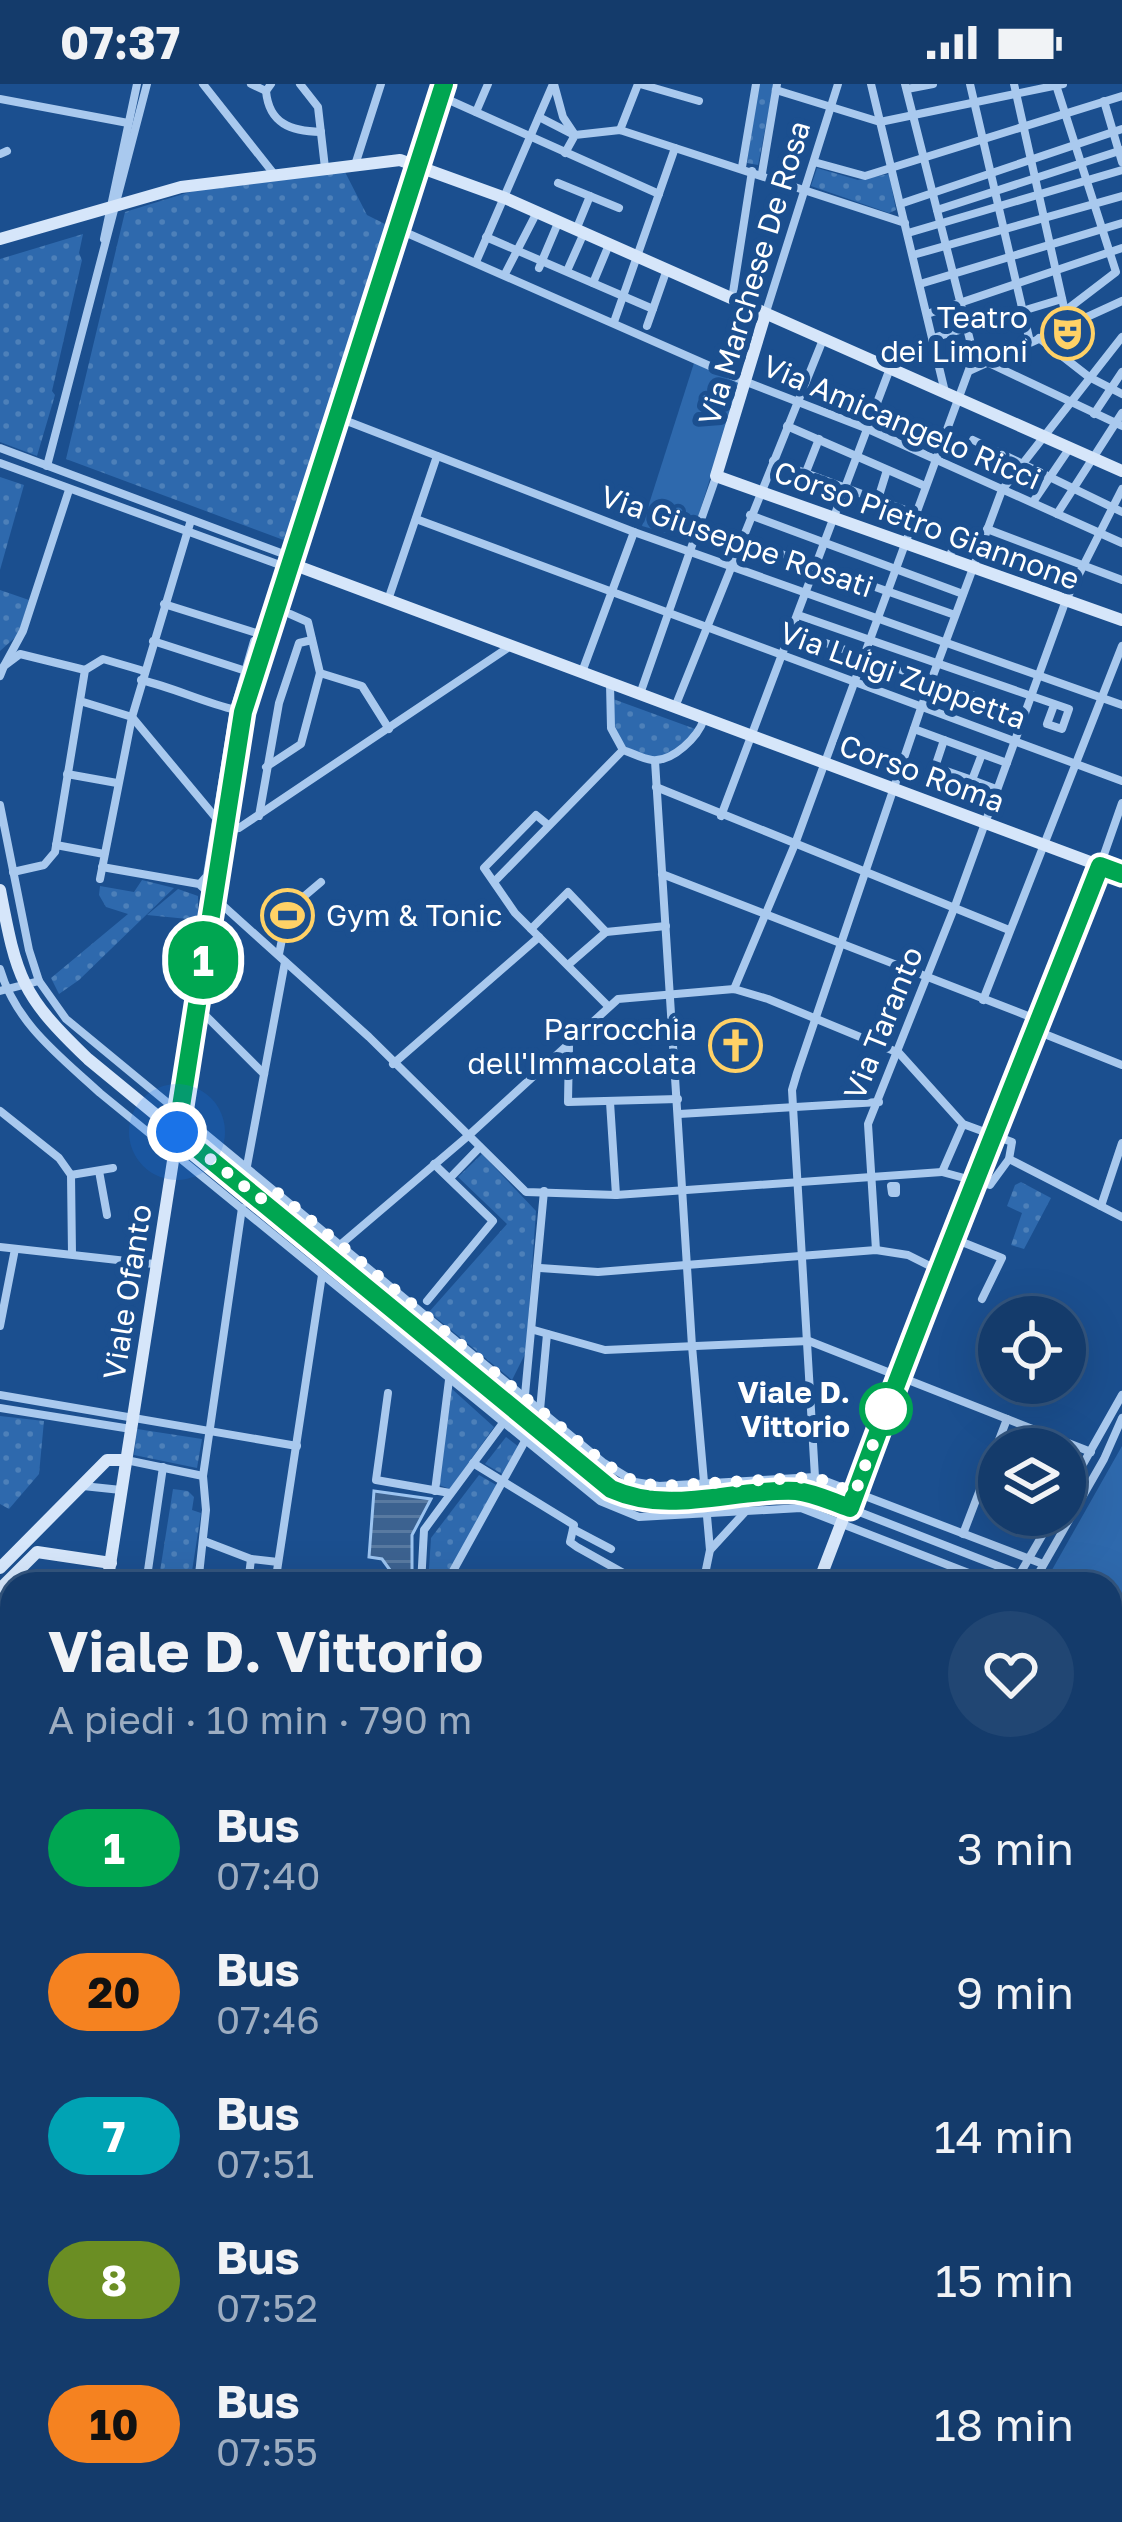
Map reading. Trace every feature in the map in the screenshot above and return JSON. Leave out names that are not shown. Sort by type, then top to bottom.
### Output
[{"type":"street","points":[[52,483],[48,467],[109,236],[137,84]]},
{"type":"street","points":[[113,205],[147,84]]},
{"type":"street","points":[[203,84],[274,174]]},
{"type":"street","points":[[251,84],[268,87],[267,107],[290,129],[321,132]]},
{"type":"street","points":[[301,84],[318,107],[325,168]]},
{"type":"street","points":[[355,165],[381,84]]},
{"type":"street","points":[[476,112],[488,84]]},
{"type":"street","points":[[476,262],[554,84]]},
{"type":"street","points":[[554,84],[563,117],[575,135]]},
{"type":"street","points":[[620,130],[639,84],[700,100]]},
{"type":"street","points":[[731,301],[752,170],[756,84]]},
{"type":"street","name":"Via Marchese De Rosa","points":[[716,476],[838,84]]},
{"type":"street","points":[[871,84],[945,394]]},
{"type":"street","points":[[734,988],[795,844],[974,356],[906,87],[933,84]]},
{"type":"street","points":[[970,84],[1016,284],[1034,340],[1122,394]]},
{"type":"street","points":[[752,170],[776,87],[880,122],[1015,89],[1058,84],[1116,272],[1065,311]]},
{"type":"street","points":[[1015,89],[1068,325]]},
{"type":"street","points":[[442,90],[476,112],[659,194]]},
{"type":"street","name":"Viale Ofanto","points":[[109,1572],[239,711],[292,564],[442,90]]},
{"type":"street","points":[[814,162],[865,176],[1122,96]]},
{"type":"street","points":[[0,99],[128,123]]},
{"type":"street","points":[[538,116],[575,135],[620,130],[752,170],[906,228],[940,224],[1122,166],[1118,131],[1104,101]]},
{"type":"street","points":[[781,179],[796,122]]},
{"type":"street","points":[[901,204],[1118,131]]},
{"type":"street","points":[[565,153],[575,135]]},
{"type":"street","points":[[614,322],[675,148]]},
{"type":"street","points":[[937,210],[1120,150]]},
{"type":"street","points":[[0,239],[182,187],[400,160],[505,199],[1122,472]]},
{"type":"street","points":[[558,183],[619,208]]},
{"type":"street","points":[[567,271],[590,196]]},
{"type":"street","points":[[913,256],[1122,196]]},
{"type":"street","points":[[505,274],[536,214]]},
{"type":"street","points":[[920,284],[1122,223]]},
{"type":"street","points":[[540,264],[558,224]]},
{"type":"street","name":"Via Amicangelo Ricci","points":[[400,230],[1122,543]]},
{"type":"street","points":[[487,236],[540,264],[653,309]]},
{"type":"street","points":[[593,283],[608,247]]},
{"type":"street","points":[[927,314],[1122,248]]},
{"type":"street","points":[[647,326],[666,272]]},
{"type":"street","points":[[933,338],[1062,299]]},
{"type":"street","points":[[970,370],[1122,301]]},
{"type":"street","points":[[815,1477],[792,1090],[921,708],[1002,490],[1122,337]]},
{"type":"street","points":[[675,707],[822,342]]},
{"type":"street","points":[[974,356],[1119,425]]},
{"type":"street","points":[[924,385],[939,368]]},
{"type":"street","points":[[721,816],[889,371]]},
{"type":"street","points":[[1094,414],[1122,371]]},
{"type":"street","points":[[1058,514],[1092,458],[1119,425],[1122,413]]},
{"type":"street","name":"Via Giuseppe Rosati","points":[[339,418],[634,532],[1122,704]]},
{"type":"street","points":[[787,426],[925,486]]},
{"type":"street","points":[[806,472],[819,440]]},
{"type":"street","points":[[973,440],[1117,510]]},
{"type":"street","points":[[0,448],[510,646]]},
{"type":"street","points":[[1032,502],[1069,448]]},
{"type":"street","points":[[388,600],[437,456]]},
{"type":"street","points":[[772,461],[916,514]]},
{"type":"street","points":[[0,463],[186,534],[280,565],[292,564]]},
{"type":"street","points":[[36,477],[48,467]]},
{"type":"street","points":[[878,499],[887,470]]},
{"type":"street","points":[[640,694],[716,476]]},
{"type":"street","name":"Corso Pietro Giannone","points":[[716,476],[1122,620]]},
{"type":"street","name":"Via Taranto","points":[[876,1250],[868,1124],[955,906],[1066,600],[1099,532],[1117,510],[1122,489]]},
{"type":"street","points":[[2,671],[23,632],[69,490]]},
{"type":"street","points":[[750,515],[963,594]]},
{"type":"street","name":"Via Luigi Zuppetta","points":[[416,519],[1122,781]]},
{"type":"street","points":[[100,879],[132,717],[191,520]]},
{"type":"street","points":[[987,529],[1122,580]]},
{"type":"street","points":[[949,558],[960,530]]},
{"type":"street","points":[[582,672],[634,532]]},
{"type":"street","points":[[741,540],[956,615]]},
{"type":"street","points":[[164,604],[266,640]]},
{"type":"street","points":[[266,767],[301,744],[320,673],[308,622],[290,614]]},
{"type":"street","points":[[798,615],[1054,705]]},
{"type":"street","points":[[792,631],[1025,714]]},
{"type":"street","points":[[259,818],[279,703],[299,643],[312,640]]},
{"type":"street","points":[[153,641],[250,673]]},
{"type":"street","points":[[80,701],[132,717],[221,824],[239,828],[510,646]]},
{"type":"street","name":"Corso Roma","points":[[510,646],[1122,874]]},
{"type":"street","points":[[983,1000],[1122,646]]},
{"type":"street","points":[[2,671],[20,654],[85,670],[103,659],[181,689],[198,701],[239,711]]},
{"type":"street","points":[[13,872],[44,865],[56,845],[85,670]]},
{"type":"street","points":[[320,673],[362,686],[389,729]]},
{"type":"street","points":[[610,684],[611,728],[623,750],[655,761],[680,749],[700,730],[704,719]]},
{"type":"street","points":[[914,729],[1007,763]]},
{"type":"street","points":[[944,740],[935,766],[996,789]]},
{"type":"street","points":[[495,880],[623,750]]},
{"type":"street","points":[[972,780],[982,754]]},
{"type":"street","points":[[655,761],[692,1346],[710,1550],[705,1572]]},
{"type":"street","points":[[68,774],[117,783]]},
{"type":"street","points":[[655,786],[1010,930]]},
{"type":"street","points":[[823,1572],[1122,803]]},
{"type":"street","points":[[0,805],[21,919],[39,981],[66,1019],[604,1463],[635,1482],[659,1486],[815,1477],[1043,1564]]},
{"type":"street","points":[[547,824],[536,815],[484,868],[500,896],[607,1005]]},
{"type":"street","name":"Viale Ofanto","points":[[199,884],[207,876],[221,824]]},
{"type":"street","points":[[56,845],[104,854]]},
{"type":"street","points":[[102,867],[199,884],[282,958],[394,1064],[468,1136],[480,1147],[526,1192],[616,1195],[943,1172],[972,1182],[994,1182],[1009,1159],[1012,1142],[963,1124],[899,1053],[734,988],[618,999],[468,1136],[340,1245]]},
{"type":"street","points":[[662,874],[983,1000],[1122,1065]]},
{"type":"street","points":[[247,1168],[288,910],[322,882]]},
{"type":"street","points":[[0,890],[3,926],[24,985],[48,1021],[608,1486],[633,1499],[795,1491],[850,1508],[1001,1572]]},
{"type":"street","points":[[531,928],[568,892],[606,932]]},
{"type":"street","points":[[3,926],[21,919]]},
{"type":"street","points":[[568,965],[606,932],[666,926]]},
{"type":"street","points":[[394,1064],[539,937]]},
{"type":"street","points":[[0,969],[3,991],[33,1032],[94,1087],[595,1497],[623,1514],[639,1517],[801,1508],[966,1572]]},
{"type":"street","points":[[3,991],[39,981]]},
{"type":"street","points":[[196,1007],[264,1074]]},
{"type":"street","points":[[569,1044],[568,1102],[678,1099]]},
{"type":"street","points":[[94,1087],[105,1073]]},
{"type":"street","points":[[159,1097],[184,1088]]},
{"type":"street","points":[[610,1102],[616,1195]]},
{"type":"street","points":[[679,1114],[879,1102]]},
{"type":"street","points":[[0,1111],[58,1158],[71,1175],[72,1254]]},
{"type":"street","points":[[943,1172],[963,1124]]},
{"type":"street","points":[[1101,1206],[1122,1143]]},
{"type":"street","points":[[450,1178],[480,1147]]},
{"type":"street","points":[[1009,1159],[1122,1217]]},
{"type":"street","points":[[427,1301],[493,1221],[434,1164]]},
{"type":"street","points":[[71,1175],[113,1168]]},
{"type":"street","points":[[99,1171],[107,1215]]},
{"type":"street","points":[[260,1199],[273,1189]]},
{"type":"street","points":[[525,1397],[544,1191]]},
{"type":"street","points":[[200,1572],[203,1476],[242,1208]]},
{"type":"street","points":[[952,1238],[1002,1258],[983,1296]]},
{"type":"street","points":[[0,1247],[154,1264]]},
{"type":"street","points":[[0,1326],[15,1249]]},
{"type":"street","points":[[540,1268],[598,1272],[876,1250],[908,1255],[940,1271]]},
{"type":"street","points":[[277,1572],[322,1275]]},
{"type":"street","points":[[534,1330],[605,1350],[809,1342],[1091,1452]]},
{"type":"street","points":[[540,1410],[547,1334]]},
{"type":"street","points":[[435,1491],[449,1379]]},
{"type":"street","points":[[388,1394],[376,1480],[450,1493]]},
{"type":"street","points":[[0,1395],[132,1424]]},
{"type":"street","points":[[1086,1460],[1122,1395]]},
{"type":"street","points":[[0,1408],[297,1446]]},
{"type":"street","points":[[1086,1487],[1122,1418]]},
{"type":"street","points":[[963,1534],[1007,1419]]},
{"type":"street","points":[[422,1572],[424,1531],[503,1423]]},
{"type":"street","points":[[453,1571],[525,1441]]},
{"type":"street","points":[[13,1572],[107,1460],[203,1476]]},
{"type":"street","points":[[473,1463],[574,1525],[570,1541],[622,1572]]},
{"type":"street","points":[[148,1572],[163,1467]]},
{"type":"street","points":[[83,1486],[121,1490]]},
{"type":"street","points":[[595,1497],[608,1486]]},
{"type":"street","points":[[710,1550],[745,1512]]},
{"type":"street","points":[[573,1529],[611,1549]]},
{"type":"street","points":[[1021,1572],[1041,1536]]},
{"type":"street","points":[[1039,1572],[1057,1536]]},
{"type":"street","points":[[204,1541],[251,1559],[278,1562]]},
{"type":"street","points":[[0,1568],[32,1546],[111,1563]]},
{"type":"street","points":[[249,1572],[251,1559]]},
{"type":"shaded area","points":[[759,84],[774,84],[758,165],[747,163]]},
{"type":"shaded area","points":[[817,168],[858,180],[889,174],[896,210],[889,213],[811,186]]},
{"type":"shaded area","points":[[345,172],[367,215],[389,226],[289,542],[66,459],[125,212],[193,191]]},
{"type":"shaded area","points":[[83,234],[82,260],[52,391],[55,395],[37,456],[0,442],[0,259]]},
{"type":"shaded area","points":[[694,363],[740,382],[691,540],[642,526]]},
{"type":"shaded area","points":[[0,477],[24,485],[0,570]]},
{"type":"shaded area","points":[[0,590],[29,600],[18,635],[0,651]]},
{"type":"shaded area","points":[[613,699],[698,730],[666,756],[656,758],[627,749],[614,728]]},
{"type":"shaded area","points":[[142,880],[174,888],[59,994],[51,978],[128,914],[106,907],[100,886],[134,892]]},
{"type":"shaded area","points":[[178,889],[198,896],[198,920],[147,915]]},
{"type":"shaded area","points":[[482,1154],[536,1211],[526,1352],[512,1380],[429,1312],[507,1224],[458,1177]]},
{"type":"shaded area","points":[[1021,1182],[1051,1198],[1024,1249],[1011,1245],[1022,1213],[1007,1206],[1015,1185]]},
{"type":"shaded area","points":[[452,1389],[494,1427],[450,1489],[439,1485]]},
{"type":"shaded area","points":[[0,1416],[44,1421],[39,1474],[9,1509],[0,1504]]},
{"type":"shaded area","points":[[137,1429],[202,1439],[197,1468],[134,1455]]},
{"type":"shaded area","points":[[506,1437],[519,1447],[504,1475],[485,1464]]},
{"type":"shaded area","points":[[1122,1446],[1122,1572],[1051,1572],[1071,1536],[1086,1536],[1086,1510]]},
{"type":"shaded area","points":[[479,1475],[498,1486],[451,1572],[429,1572],[431,1538]]},
{"type":"shaded area","points":[[173,1489],[188,1491],[194,1497],[192,1510],[201,1513],[192,1572],[160,1572]]},
{"type":"shaded area","points":[[374,1491],[431,1499],[412,1535],[412,1572],[390,1572],[382,1559],[369,1557]]},
{"type":"bus line","name":"1","points":[[444,84],[243,712],[177,1132],[611,1489],[633,1499],[662,1502],[795,1491],[850,1508],[972,1182],[1100,866],[1122,874]]},
{"type":"place","name":"Teatro dei Limoni","points":[[1067,334]]},
{"type":"place","name":"Gym & Tonic","points":[[287,915]]},
{"type":"place","name":"Parrocchia dell'Immacolata","points":[[736,1046]]},
{"type":"place","name":"Viale D. Vittorio","points":[[886,1409]]},
{"type":"route","points":[[177,1132],[260,1199],[273,1189],[604,1463],[635,1482],[659,1486],[815,1477],[855,1493],[886,1409]]}]
